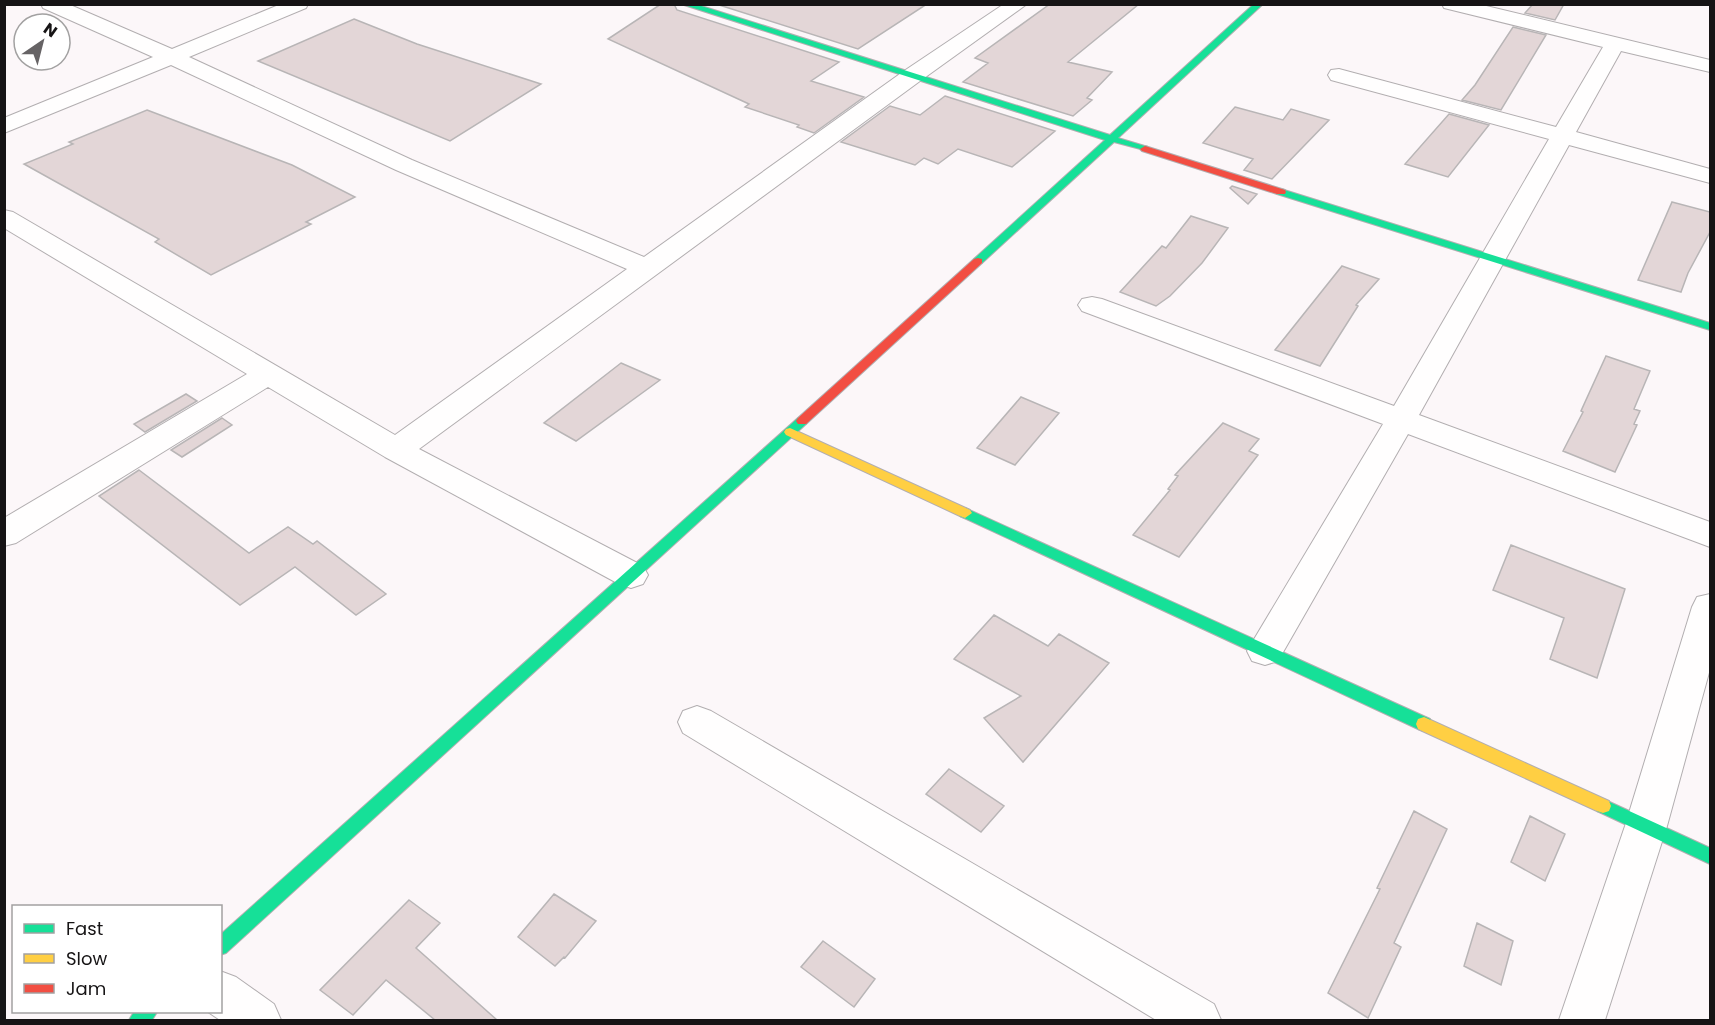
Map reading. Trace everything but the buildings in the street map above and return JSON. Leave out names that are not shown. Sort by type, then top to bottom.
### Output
[{"type":"street","points":[[50,4],[172,57],[404,165],[647,268]]},
{"type":"street","points":[[4,126],[299,4]]},
{"type":"street","points":[[685,4],[1710,327]]},
{"type":"street","points":[[396,450],[912,76],[1018,4]]},
{"type":"street","points":[[222,944],[790,432],[1259,4]]},
{"type":"street","points":[[1451,4],[1710,66]]},
{"type":"street","points":[[1265,651],[1401,420],[1561,135],[1615,44]]},
{"type":"street","points":[[1339,75],[1710,176]]},
{"type":"street","points":[[4,217],[396,450],[631,575]]},
{"type":"street","points":[[1092,305],[1710,535]]},
{"type":"street","points":[[4,534],[269,374]]},
{"type":"street","points":[[790,432],[1710,856]]},
{"type":"street","points":[[1582,1020],[1646,826],[1710,607]]},
{"type":"street","points":[[697,722],[1198,1020]]},
{"type":"street","points":[[222,994],[258,1020]]},
{"type":"traffic: fast","points":[[685,4],[1145,149]]},
{"type":"traffic: fast","points":[[978,261],[1259,4]]},
{"type":"traffic: fast","points":[[1281,192],[1710,327]]},
{"type":"traffic: fast","points":[[222,945],[802,421]]},
{"type":"traffic: fast","points":[[965,513],[1424,724]]},
{"type":"traffic: fast","points":[[1603,806],[1710,856]]},
{"type":"traffic: fast","points":[[138,1020],[147,1013]]},
{"type":"traffic: slow","points":[[790,432],[965,513]]},
{"type":"traffic: slow","points":[[1424,724],[1603,806]]},
{"type":"traffic: jam","points":[[1145,149],[1281,192]]},
{"type":"traffic: jam","points":[[802,421],[978,261]]}]
